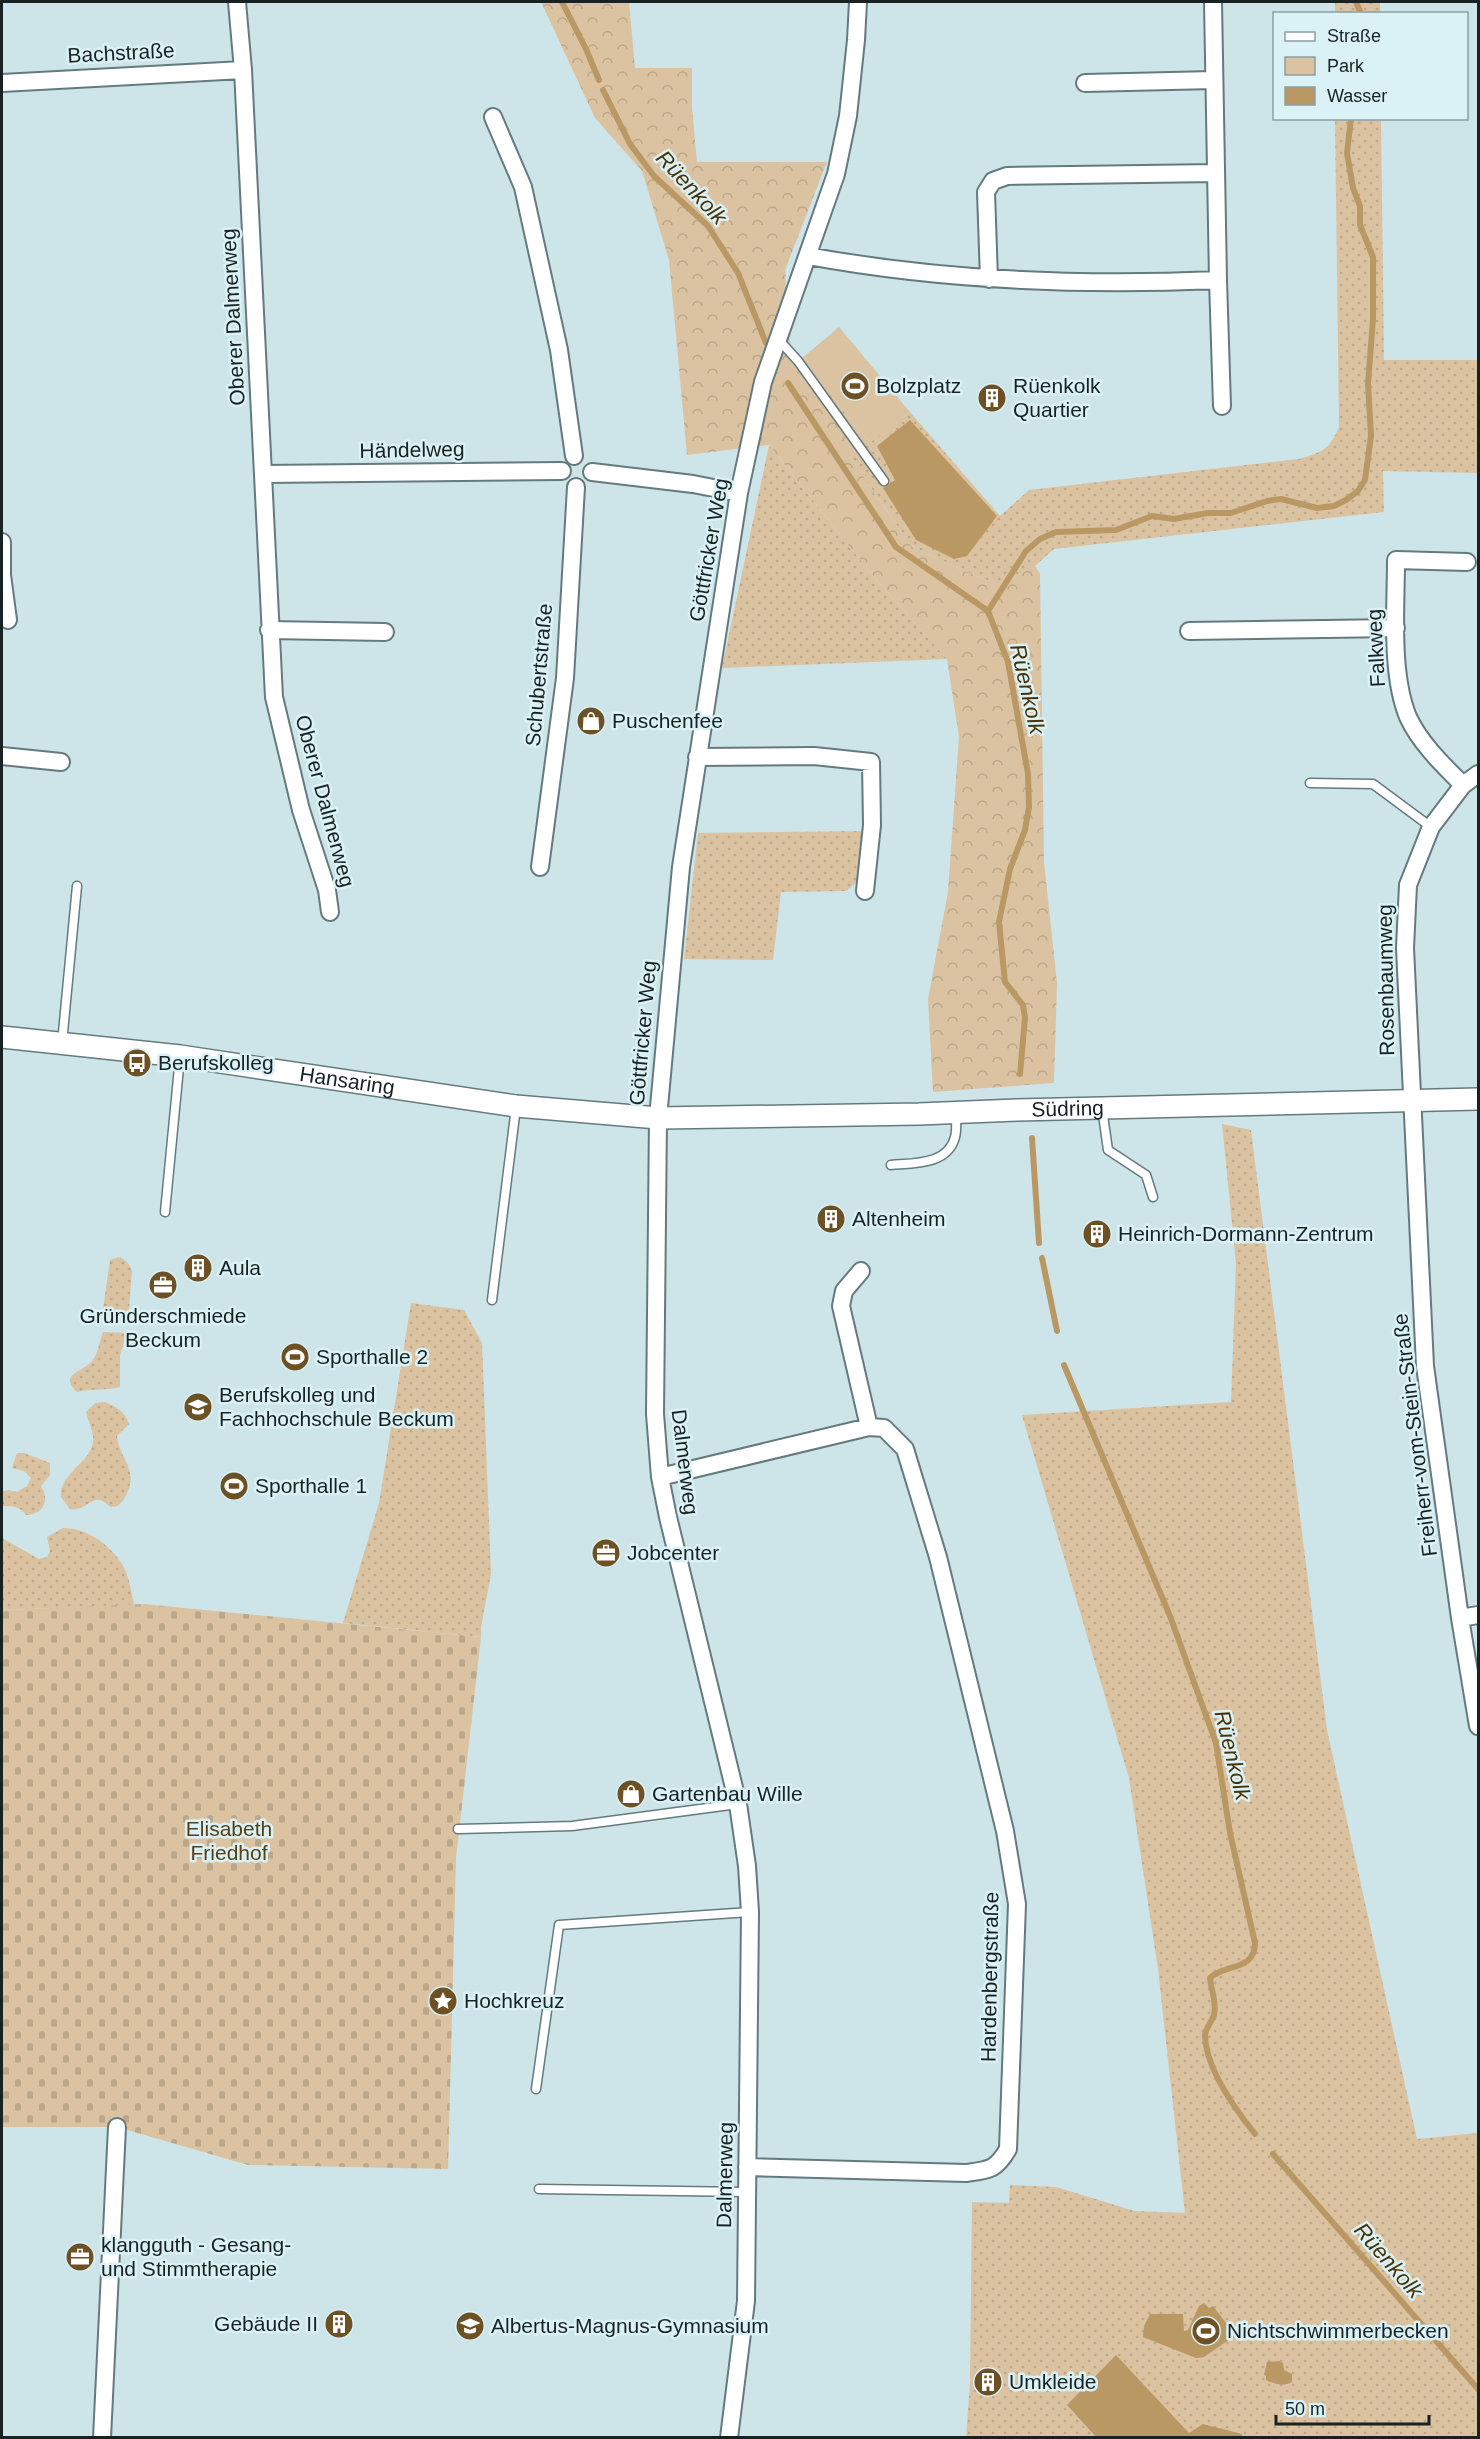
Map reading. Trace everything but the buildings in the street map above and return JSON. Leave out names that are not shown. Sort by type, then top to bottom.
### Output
[{"type":"street","name":"Oberer Dalmerweg","points":[[237,2],[243,70],[274,697],[301,810],[327,890],[330,912]]},
{"type":"street","name":"Göttfricker Weg","points":[[658,1118],[681,867],[740,493],[763,382],[836,174],[848,116],[858,2]]},
{"type":"street","points":[[1213,2],[1222,406]]},
{"type":"street","name":"Bachstraße","points":[[2,83],[243,70]]},
{"type":"street","points":[[1085,83],[1214,80]]},
{"type":"street","points":[[494,117],[523,187],[559,350],[574,456]]},
{"type":"street","points":[[988,279],[986,192],[993,181],[1007,176],[1216,173]]},
{"type":"street","points":[[808,256],[914,273],[988,279],[1163,283],[1218,280]]},
{"type":"street","points":[[574,456],[585,458],[592,472],[589,482],[576,487],[567,483],[562,471],[565,462],[574,456]]},
{"type":"street","name":"Händelweg","points":[[263,474],[562,471]]},
{"type":"street","points":[[592,472],[693,484],[740,493]]},
{"type":"street","name":"Schubertstraße","points":[[540,867],[565,678],[576,487]]},
{"type":"street","points":[[2,542],[2,575],[8,620]]},
{"type":"street","name":"Falkweg","points":[[1464,785],[1430,751],[1408,717],[1397,673],[1396,560],[1467,562]]},
{"type":"street","points":[[1189,631],[1396,628]]},
{"type":"street","points":[[269,630],[385,632]]},
{"type":"street","points":[[2,756],[61,762]]},
{"type":"street","points":[[698,757],[814,756],[871,762],[872,825],[865,891]]},
{"type":"street","name":"Rosenbaumweg","points":[[1411,1100],[1405,948],[1408,885],[1431,827],[1464,785],[1479,774]]},
{"type":"street","name":"Hansaring","points":[[2,1037],[180,1056],[516,1106],[658,1118]]},
{"type":"street","name":"Südring","points":[[658,1118],[956,1113],[1479,1099]]},
{"type":"street","name":"Freiherr-vom-Stein-Straße","points":[[1411,1100],[1425,1366],[1460,1618],[1479,1726]]},
{"type":"street","name":"Dalmerweg","points":[[658,1118],[655,1414],[660,1477],[738,1804],[747,1866],[750,1912],[744,2329],[729,2438]]},
{"type":"street","points":[[660,1477],[876,1427],[841,1306],[844,1291],[861,1271]]},
{"type":"street","name":"Hardenbergstraße","points":[[747,2167],[966,2173],[989,2170],[1001,2162],[1008,2149],[1017,1904],[1005,1831],[938,1557],[905,1449],[876,1427]]},
{"type":"street","points":[[1460,1618],[1479,1615]]},
{"type":"street","points":[[102,2438],[117,2127]]},
{"type":"lane","points":[[777,339],[798,361],[884,481]]},
{"type":"lane","points":[[1310,783],[1373,784],[1431,827]]},
{"type":"lane","points":[[62,1043],[77,886]]},
{"type":"lane","points":[[165,1212],[180,1056]]},
{"type":"lane","points":[[492,1300],[516,1106]]},
{"type":"lane","points":[[1102,1108],[1108,1150],[1146,1175],[1153,1197]]},
{"type":"lane","points":[[891,1165],[936,1160],[950,1150],[955,1137],[956,1113]]},
{"type":"lane","points":[[458,1829],[572,1826],[738,1804]]},
{"type":"lane","points":[[536,2088],[559,1925],[750,1912]]},
{"type":"lane","points":[[539,2189],[747,2192]]},
{"type":"green space","points":[[541,2],[629,2],[635,68],[692,68],[692,107],[697,162],[827,162],[785,270],[790,345],[870,443],[850,457],[911,546],[1000,585],[1035,566],[1040,574],[1044,862],[1057,983],[1054,1083],[933,1092],[928,999],[948,892],[959,737],[947,659],[874,577],[769,445],[687,455],[669,260],[642,171],[595,118]]},
{"type":"green space","points":[[1335,2],[1380,2],[1380,12],[1335,12]]},
{"type":"green space","points":[[1335,120],[1381,120],[1384,360],[1478,360],[1478,473],[1383,471],[1384,512],[1054,549],[1035,566],[1000,585],[911,546],[850,457],[910,412],[1000,516],[1029,490],[1299,459],[1324,449],[1332,441],[1339,427]]},
{"type":"green space","name":"Bolzplatz","points":[[839,327],[910,412],[870,443],[801,359]]},
{"type":"green space","points":[[769,445],[874,577],[947,659],[722,668]]},
{"type":"green space","points":[[864,831],[857,882],[846,891],[781,892],[773,960],[684,959],[698,833]]},
{"type":"green space","points":[[1222,1124],[1251,1130],[1327,1730],[1417,2139],[1478,2133],[1478,2437],[966,2438],[970,2382],[972,2202],[1009,2203],[1010,2185],[1056,2187],[1135,2211],[1185,2213],[1158,1969],[1129,1778],[1022,1415],[1231,1402],[1236,1263]]},
{"type":"green space","points":[[120,1257],[128,1263],[132,1270],[128,1323],[101,1323],[110,1260]]},
{"type":"green space","points":[[411,1303],[464,1310],[482,1343],[491,1574],[481,1637],[343,1623],[379,1503]]},
{"type":"green space","points":[[103,1332],[127,1333],[120,1355],[120,1387],[77,1392],[70,1381],[71,1377],[93,1360]]},
{"type":"green space","points":[[105,1402],[120,1410],[129,1424],[117,1436],[130,1473],[129,1489],[120,1504],[115,1507],[99,1500],[78,1509],[70,1509],[61,1497],[62,1488],[71,1473],[89,1453],[92,1445],[93,1436],[86,1412],[95,1403]]},
{"type":"green space","points":[[17,1453],[24,1453],[50,1463],[50,1475],[41,1486],[45,1497],[44,1506],[32,1514],[26,1515],[15,1507],[2,1506],[2,1492],[8,1490],[17,1492],[27,1486],[31,1478],[24,1471],[12,1468]]},
{"type":"green space","points":[[63,1528],[89,1534],[111,1550],[124,1568],[130,1583],[134,1605],[2,1610],[2,1538],[39,1559],[47,1557],[50,1551],[47,1537]]},
{"type":"green space","name":"Elisabeth Friedhof","points":[[144,1604],[481,1637],[456,1858],[448,2169],[248,2165],[117,2127],[2,2127],[2,1610]]},
{"type":"water","points":[[910,420],[997,516],[967,556],[954,559],[916,540],[883,488],[895,480],[877,446]]},
{"type":"water","name":"Nichtschwimmerbecken","points":[[1204,2303],[1209,2308],[1213,2306],[1230,2328],[1226,2331],[1230,2339],[1204,2357],[1196,2358],[1143,2337],[1144,2326],[1150,2314],[1183,2314],[1184,2331],[1188,2330],[1199,2306]]},
{"type":"water","points":[[1116,2355],[1189,2433],[1203,2424],[1242,2434],[1242,2437],[1096,2437],[1067,2405]]},
{"type":"water","points":[[1267,2362],[1283,2363],[1284,2370],[1292,2374],[1292,2382],[1279,2384],[1266,2380],[1264,2375]]},
{"type":"waterway","name":"Rüenkolk","points":[[562,2],[599,80]]},
{"type":"waterway","points":[[1356,2],[1360,12]]},
{"type":"waterway","name":"Rüenkolk","points":[[603,90],[630,144],[654,176],[708,226],[738,273],[766,343]]},
{"type":"waterway","points":[[988,611],[1026,551],[1040,539],[1056,532],[1116,530],[1152,516],[1174,519],[1208,513],[1231,513],[1267,501],[1281,499],[1317,508],[1334,506],[1358,491],[1365,480],[1371,436],[1368,384],[1373,319],[1373,257],[1360,225],[1360,206],[1353,188],[1347,153],[1351,120]]},
{"type":"waterway","name":"Rüenkolk","points":[[788,383],[896,547],[988,611],[1008,662],[1028,774],[1029,807],[1025,830],[1010,869],[999,922],[1005,982],[1023,1005],[1025,1018],[1020,1074]]},
{"type":"waterway","name":"Rüenkolk","points":[[1032,1138],[1039,1243]]},
{"type":"waterway","name":"Rüenkolk","points":[[1042,1258],[1057,1331]]},
{"type":"waterway","name":"Rüenkolk","points":[[1064,1365],[1170,1616],[1216,1743],[1230,1833],[1255,1943],[1254,1952],[1244,1963],[1210,1978],[1215,2010],[1205,2036],[1210,2062],[1216,2075],[1231,2101],[1255,2134]]},
{"type":"waterway","name":"Rüenkolk","points":[[1273,2154],[1478,2389]]},
{"type":"place","name":"Bolzplatz","points":[[855,386]]},
{"type":"place","name":"Rüenkolk Quartier","points":[[992,398]]},
{"type":"place","name":"Puschenfee","points":[[591,721]]},
{"type":"place","name":"Berufskolleg","points":[[137,1063]]},
{"type":"place","name":"Altenheim","points":[[831,1219]]},
{"type":"place","name":"Heinrich-Dormann-Zentrum","points":[[1097,1234]]},
{"type":"place","name":"Aula","points":[[198,1268]]},
{"type":"place","name":"Gründerschmiede Beckum","points":[[163,1285]]},
{"type":"place","name":"Sporthalle 2","points":[[295,1357]]},
{"type":"place","name":"Berufskolleg und Fachhochschule Beckum","points":[[198,1407]]},
{"type":"place","name":"Sporthalle 1","points":[[234,1486]]},
{"type":"place","name":"Jobcenter","points":[[606,1553]]},
{"type":"place","name":"Gartenbau Wille","points":[[631,1794]]},
{"type":"place","name":"Hochkreuz","points":[[443,2001]]},
{"type":"place","name":"klangguth - Gesang- und Stimmtherapie","points":[[80,2257]]},
{"type":"place","name":"Gebäude II","points":[[339,2324]]},
{"type":"place","name":"Albertus-Magnus-Gymnasium","points":[[470,2326]]},
{"type":"place","name":"Nichtschwimmerbecken","points":[[1206,2331]]},
{"type":"place","name":"Umkleide","points":[[988,2382]]}]
